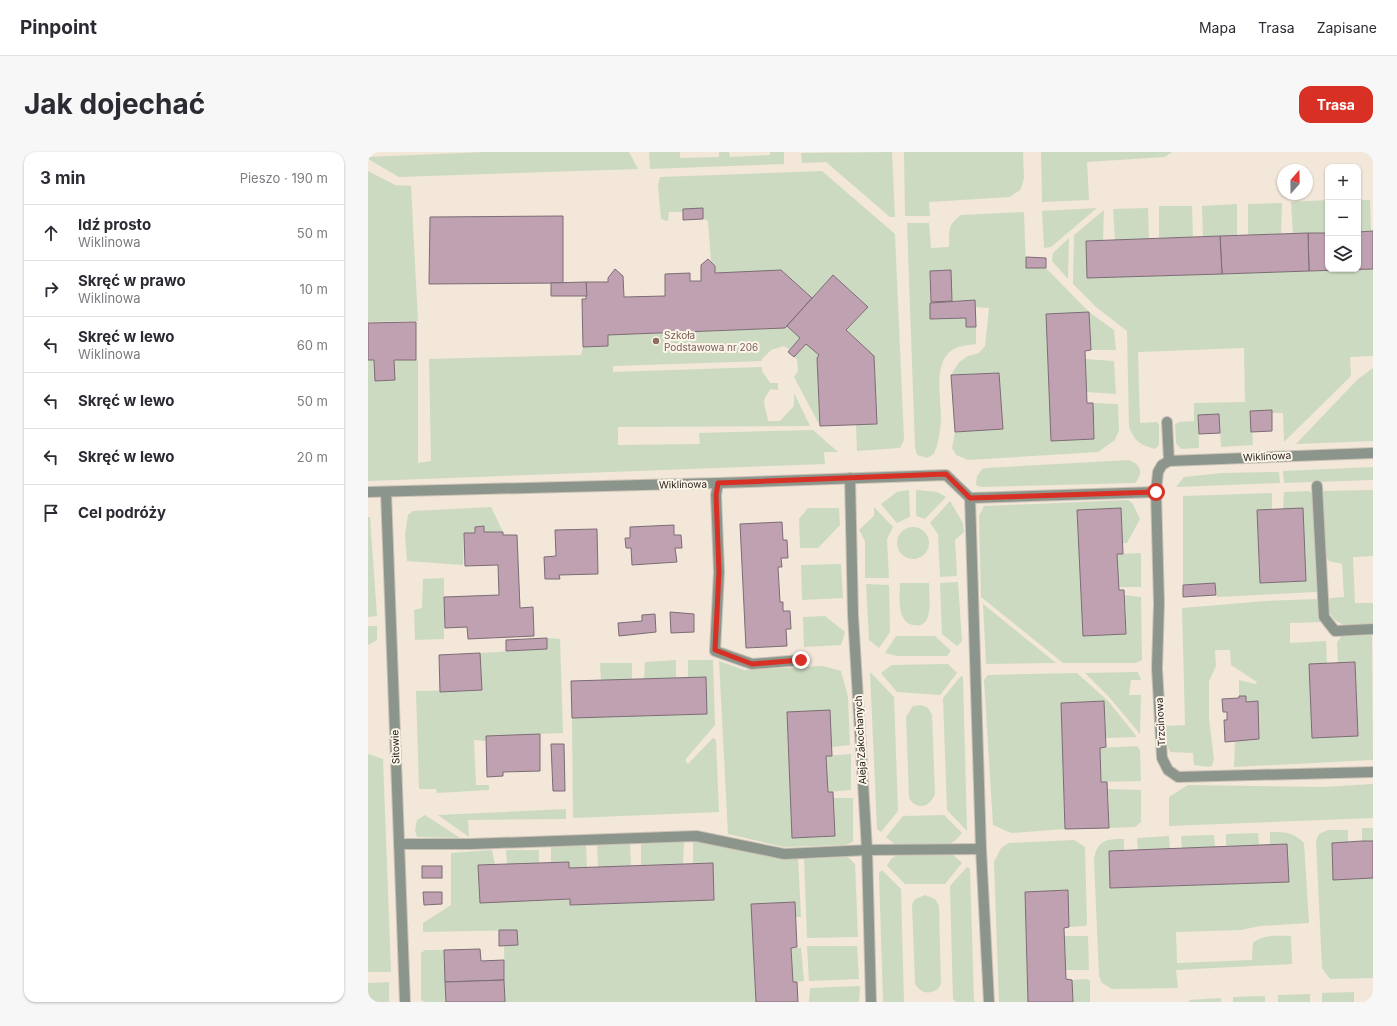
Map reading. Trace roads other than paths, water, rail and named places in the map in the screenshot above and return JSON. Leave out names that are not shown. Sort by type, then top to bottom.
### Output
[{"type":"street","name":"Trzcinowa","points":[[1167,422],[1165,463],[1158,472],[1156,492],[1159,603],[1158,675],[1162,758],[1168,770],[1178,777],[1373,772]]},
{"type":"street","name":"Wiklinowa","points":[[1165,463],[1373,453]]},
{"type":"street","name":"Wiklinowa","points":[[368,492],[718,483],[946,474],[970,498]]},
{"type":"street","name":"Aleja Zakochanych","points":[[850,478],[853,615],[867,850],[871,1002]]},
{"type":"street","points":[[718,483],[716,495],[719,572],[715,650],[752,664],[801,660]]},
{"type":"street","points":[[1317,486],[1324,617],[1334,631],[1373,629]]},
{"type":"street","name":"Sitowie","points":[[386,492],[405,1002]]},
{"type":"street","points":[[989,1002],[981,849],[970,498],[1156,492]]},
{"type":"street","points":[[399,844],[470,844],[696,836],[784,854],[867,850],[981,849]]},
{"type":"place","name":"Szkoła Podstawowa nr 206","points":[[656,341]]}]
